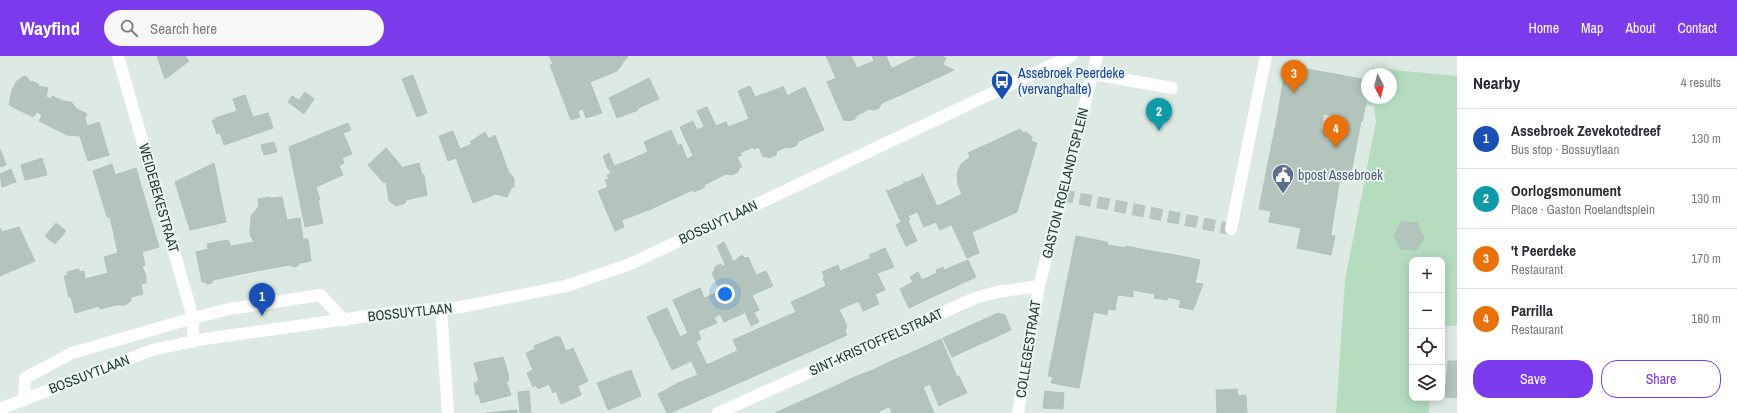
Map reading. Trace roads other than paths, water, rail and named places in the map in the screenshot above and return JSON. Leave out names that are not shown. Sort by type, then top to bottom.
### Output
[{"type":"street","name":"WEIDEBEKESTRAAT","points":[[118,56],[193,318],[193,342]]},
{"type":"street","name":"BOSSUYTLAAN","points":[[0,409],[152,350],[193,342],[397,312],[461,306],[566,286],[630,264],[1071,56]]},
{"type":"street","name":"GASTON ROELANDTSPLEIN","points":[[1038,286],[1097,56]]},
{"type":"street","points":[[1231,229],[1266,56]]},
{"type":"street","points":[[1093,74],[1172,88]]},
{"type":"street","name":"SINT-KRISTOFFELSTRAAT","points":[[718,413],[975,298],[997,292],[1038,286]]},
{"type":"street","name":"COLLEGESTRAAT","points":[[1018,413],[1038,286]]},
{"type":"street","name":"BOSSUYTLAAN","points":[[24,400],[25,378],[72,353],[229,309],[320,295],[344,320]]},
{"type":"street","points":[[441,308],[448,413]]},
{"type":"tunnel","points":[[1062,195],[1231,229]]},
{"type":"place","name":"'t Peerdeke","points":[[1294,93]]},
{"type":"place","name":"Assebroek Peerdeke (vervanghalte)","points":[[1002,100]]},
{"type":"place","name":"Oorlogsmonument","points":[[1159,131]]},
{"type":"place","name":"Parrilla","points":[[1336,148]]},
{"type":"place","name":"bpost Assebroek","points":[[1283,194]]},
{"type":"place","name":"Assebroek Zevekotedreef","points":[[262,316]]}]
